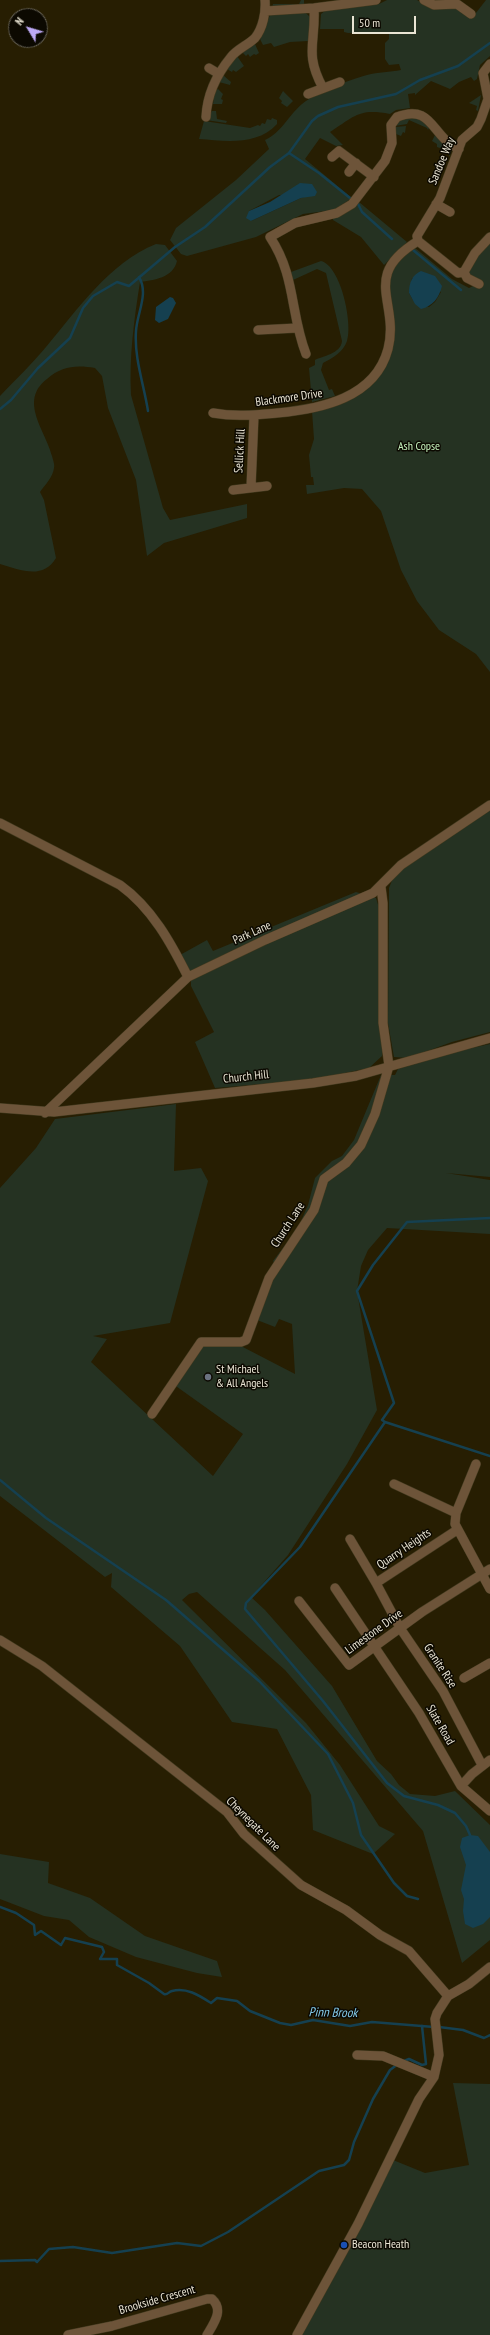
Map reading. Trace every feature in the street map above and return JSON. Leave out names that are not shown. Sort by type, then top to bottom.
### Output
[{"type":"street","points":[[206,117],[207,106],[219,74],[236,51],[255,37],[266,11],[265,0]]},
{"type":"street","points":[[266,11],[314,8],[376,0]]},
{"type":"street","points":[[424,0],[457,4],[471,14]]},
{"type":"street","points":[[314,8],[315,26],[311,59],[323,88]]},
{"type":"street","name":"Sandoe Way","points":[[418,241],[418,234],[436,204],[462,140],[479,123],[487,104],[488,96],[483,73],[490,64]]},
{"type":"street","points":[[209,68],[219,74]]},
{"type":"street","points":[[308,94],[340,82]]},
{"type":"street","points":[[306,354],[297,328],[288,272],[270,237],[302,221],[337,213],[350,206],[374,177],[385,160],[391,146],[392,122],[400,116],[418,113],[423,115],[448,143],[459,149]]},
{"type":"street","points":[[332,157],[337,151],[346,150],[356,163],[374,177]]},
{"type":"street","points":[[349,172],[356,163]]},
{"type":"street","name":"Sandoe Way","points":[[436,204],[450,212]]},
{"type":"street","points":[[464,272],[475,253],[490,237]]},
{"type":"street","points":[[418,241],[455,272],[464,272]]},
{"type":"street","name":"Blackmore Drive","points":[[213,413],[254,416],[312,409],[332,404],[353,393],[372,378],[385,358],[389,341],[385,278],[395,260],[418,241]]},
{"type":"street","points":[[464,272],[467,278],[478,284]]},
{"type":"street","points":[[258,330],[297,328]]},
{"type":"street","name":"Sellick Hill","points":[[251,487],[254,416]]},
{"type":"street","name":"Sellick Hill","points":[[233,490],[267,486]]},
{"type":"street","name":"Park Lane","points":[[45,1113],[162,1000],[188,977],[265,940],[373,894],[400,865],[490,805]]},
{"type":"street","points":[[0,823],[130,893],[167,938],[188,977]]},
{"type":"street","name":"Church Lane","points":[[152,1414],[201,1342],[242,1342],[246,1340],[269,1278],[314,1210],[324,1179],[346,1163],[361,1145],[375,1114],[389,1066],[383,1023],[383,903],[380,887]]},
{"type":"street","name":"Church Hill","points":[[0,1108],[45,1113],[312,1083],[356,1076],[490,1038]]},
{"type":"street","points":[[476,1464],[456,1513],[457,1530],[490,1589]]},
{"type":"street","points":[[394,1484],[456,1513]]},
{"type":"street","name":"Quarry Heights","points":[[350,1539],[376,1583],[457,1530]]},
{"type":"street","name":"Limestone Drive","points":[[299,1601],[349,1665],[400,1628],[490,1569]]},
{"type":"street","name":"Granite Rise","points":[[376,1583],[400,1628],[443,1691],[482,1765]]},
{"type":"street","name":"Slate Road","points":[[334,1588],[375,1646],[419,1713],[462,1786],[490,1811]]},
{"type":"street","name":"Cheynegate Lane","points":[[0,1640],[42,1666],[227,1812],[244,1834],[301,1885],[346,1910],[380,1935],[409,1951],[448,1996]]},
{"type":"street","points":[[464,1678],[490,1663]]},
{"type":"street","points":[[462,1786],[482,1765],[490,1760]]},
{"type":"street","points":[[297,2335],[355,2231],[419,2099],[434,2077],[439,2055],[436,2027],[437,2012],[448,1996],[469,1984],[490,1967]]},
{"type":"street","points":[[357,2055],[383,2056],[401,2062],[434,2077]]},
{"type":"street","name":"Brookside Crescent","points":[[68,2335],[112,2326],[207,2298],[212,2299],[218,2308],[218,2314],[207,2335]]},
{"type":"green space","points":[[301,0],[304,0],[304,4],[272,7],[273,4],[299,4]]},
{"type":"green space","points":[[387,0],[417,0],[428,6],[454,7],[472,18],[486,0],[490,0],[490,56],[480,65],[477,79],[474,81],[471,77],[459,82],[450,89],[431,81],[415,95],[415,93],[408,94],[410,108],[396,110],[390,114],[371,112],[358,115],[330,132],[343,145],[336,146],[320,138],[305,159],[352,198],[334,210],[303,214],[256,237],[187,256],[181,254],[170,240],[176,228],[236,180],[269,149],[265,140],[276,133],[302,104],[324,91],[351,80],[371,74],[401,70],[399,64],[389,65],[385,59],[385,43],[389,39],[389,32],[348,33],[344,32],[344,29],[320,29],[321,14],[326,10],[379,4]],"holes":[[[315,194],[301,198],[251,221],[249,211],[279,195]]]},
{"type":"green space","points":[[305,12],[311,18],[308,41],[290,42],[274,47],[271,43],[263,45],[260,39],[270,15]]},
{"type":"green space","points":[[255,44],[259,53],[256,55],[254,54],[250,57],[248,54],[246,56],[242,52]]},
{"type":"green space","points":[[237,56],[244,66],[236,72],[233,70],[232,72],[227,69]]},
{"type":"green space","points":[[223,75],[231,82],[230,85],[219,82]]},
{"type":"green space","points":[[218,89],[223,94],[221,99],[223,100],[222,104],[213,104],[215,91]]},
{"type":"green space","points":[[283,91],[293,101],[287,107],[281,103],[282,101],[279,98]]},
{"type":"green space","points":[[481,95],[478,111],[476,110],[477,106],[469,103]]},
{"type":"green space","points":[[212,111],[216,111],[217,119],[227,121],[226,123],[206,120]]},
{"type":"green space","points":[[418,117],[429,128],[428,130],[427,128],[409,120],[407,124],[395,126],[398,120]]},
{"type":"green space","points":[[272,118],[277,120],[277,124],[260,136],[250,139],[219,141],[199,139],[204,121],[250,128],[258,125],[260,126],[262,123],[265,124],[267,119],[271,120]]},
{"type":"green space","points":[[406,126],[405,133],[403,132],[401,136],[396,134],[395,127]]},
{"type":"green space","points":[[435,135],[446,146],[452,149],[449,157],[449,151],[437,147],[437,144],[432,141]]},
{"type":"green space","points":[[359,202],[407,242],[384,265],[361,237],[333,220],[333,218]]},
{"type":"green space","name":"Ash Copse","points":[[490,240],[490,672],[476,654],[439,630],[417,601],[401,570],[381,511],[362,489],[344,488],[307,494],[306,485],[314,485],[313,477],[311,477],[309,455],[314,439],[312,411],[335,406],[387,361],[388,285],[390,271],[414,247],[452,279],[469,288],[481,282],[470,275],[469,272],[479,251]],"holes":[[[412,278],[441,292],[435,302],[429,307],[413,300],[409,293]]]},
{"type":"green space","points":[[156,244],[165,245],[177,261],[175,267],[167,275],[157,279],[140,282],[132,338],[131,395],[163,508],[170,520],[247,504],[247,518],[164,543],[147,556],[136,480],[108,408],[102,376],[95,368],[75,367],[64,369],[58,371],[47,379],[39,388],[35,397],[34,406],[36,416],[49,446],[54,464],[52,475],[40,492],[44,500],[56,558],[51,565],[45,569],[31,572],[0,564],[0,396],[35,360],[95,288],[123,263],[139,252]]},
{"type":"green space","points":[[321,261],[328,265],[340,284],[347,310],[348,333],[347,341],[343,348],[334,357],[323,363],[321,370],[329,390],[332,389],[335,396],[312,402],[309,368],[315,365],[315,360],[335,352],[341,345],[342,341],[326,273],[317,269],[293,280],[291,272]]},
{"type":"green space","points":[[490,809],[490,1032],[452,1042],[408,1058],[394,1057],[388,1023],[389,888],[393,878],[404,868]]},
{"type":"green space","points":[[356,892],[376,898],[381,914],[382,1056],[369,1068],[311,1080],[215,1088],[195,1042],[214,1032],[191,986],[191,979],[180,955],[207,940],[213,951]]},
{"type":"green space","points":[[490,1044],[490,1177],[446,1173],[490,1180],[490,1234],[387,1228],[368,1250],[361,1266],[357,1291],[377,1410],[347,1464],[288,1555],[251,1597],[265,1610],[332,1686],[377,1761],[391,1774],[399,1785],[410,1794],[435,1796],[455,1791],[490,1825],[490,1940],[462,1963],[423,1831],[285,1670],[197,1592],[189,1594],[182,1600],[306,1723],[340,1765],[379,1826],[395,1834],[373,1854],[313,1830],[311,1795],[277,1729],[232,1722],[180,1646],[111,1587],[112,1573],[105,1577],[0,1496],[0,1188],[36,1148],[55,1119],[176,1104],[174,1171],[201,1168],[208,1181],[170,1323],[93,1336],[107,1339],[91,1362],[213,1476],[243,1434],[173,1384],[201,1342],[239,1345],[295,1374],[292,1324],[279,1319],[275,1327],[257,1320],[278,1268],[273,1261],[298,1228],[308,1205],[315,1178],[332,1161],[342,1156],[354,1140],[381,1075],[395,1075],[398,1069],[458,1051]]},
{"type":"green space","points":[[0,1854],[49,1862],[48,1883],[90,1898],[145,1936],[217,1961],[222,1977],[197,1973],[136,1957],[89,1937],[69,1920],[44,1916],[0,1899]]},
{"type":"green space","points":[[453,2083],[490,2084],[490,2335],[302,2335],[359,2231],[393,2160],[425,2173],[469,2165]]},
{"type":"water","points":[[300,183],[312,184],[317,192],[315,196],[301,198],[251,221],[246,218],[249,211],[270,202]]},
{"type":"water","points":[[421,271],[435,276],[442,286],[435,301],[429,306],[421,309],[415,304],[409,293],[412,280],[415,275]]},
{"type":"water","points":[[170,297],[173,298],[176,303],[168,319],[159,323],[155,320],[156,307]]},
{"type":"water","points":[[470,1835],[478,1836],[490,1852],[490,1917],[483,1924],[473,1928],[465,1924],[463,1911],[464,1899],[461,1890],[466,1865],[460,1847],[462,1838]]},
{"type":"waterway","points":[[0,409],[11,400],[38,368],[70,338],[83,308],[93,296],[117,282],[129,286],[175,247],[205,227],[270,167],[289,153],[312,121],[318,116],[338,107],[396,94],[420,80],[458,66],[490,43]]},
{"type":"waterway","points":[[289,153],[319,173],[350,198]]},
{"type":"waterway","points":[[358,204],[362,212],[392,239]]},
{"type":"waterway","points":[[413,250],[461,290]]},
{"type":"waterway","points":[[139,277],[142,283],[143,297],[136,331],[136,351],[148,411]]},
{"type":"waterway","points":[[470,1835],[466,1826],[455,1813],[438,1805],[404,1796],[387,1783],[323,1701],[245,1609],[246,1603],[300,1547],[385,1422],[382,1420],[394,1403],[357,1291],[373,1265],[407,1222],[490,1218]]},
{"type":"waterway","points":[[385,1422],[490,1456]]},
{"type":"waterway","points":[[0,1480],[46,1518],[166,1600],[259,1681],[328,1754],[353,1803],[361,1835],[394,1883],[407,1896],[418,1899]]},
{"type":"waterway","name":"Pinn Brook","points":[[0,1907],[16,1913],[34,1925],[35,1935],[41,1931],[61,1945],[65,1938],[102,1947],[104,1952],[100,1959],[117,1959],[117,1965],[149,1983],[164,1994],[172,1991],[183,1990],[193,1993],[211,2003],[217,1998],[237,2001],[250,2011],[280,2023],[291,2025],[313,2020],[350,2026],[372,2022],[434,2027]]},
{"type":"waterway","points":[[404,2061],[409,2059],[422,2065],[426,2064],[422,2026]]},
{"type":"waterway","name":"Pinn Brook","points":[[439,2027],[463,2030],[484,2038],[490,2035]]},
{"type":"waterway","points":[[0,2261],[35,2260],[37,2262],[49,2249],[73,2247],[112,2253],[177,2243],[201,2246],[228,2232],[319,2171],[344,2165],[349,2160],[354,2142],[373,2099],[390,2070],[398,2064]]},
{"type":"place","name":"St Michael & All Angels","points":[[208,1377]]},
{"type":"place","name":"Beacon Heath","points":[[344,2245]]}]
